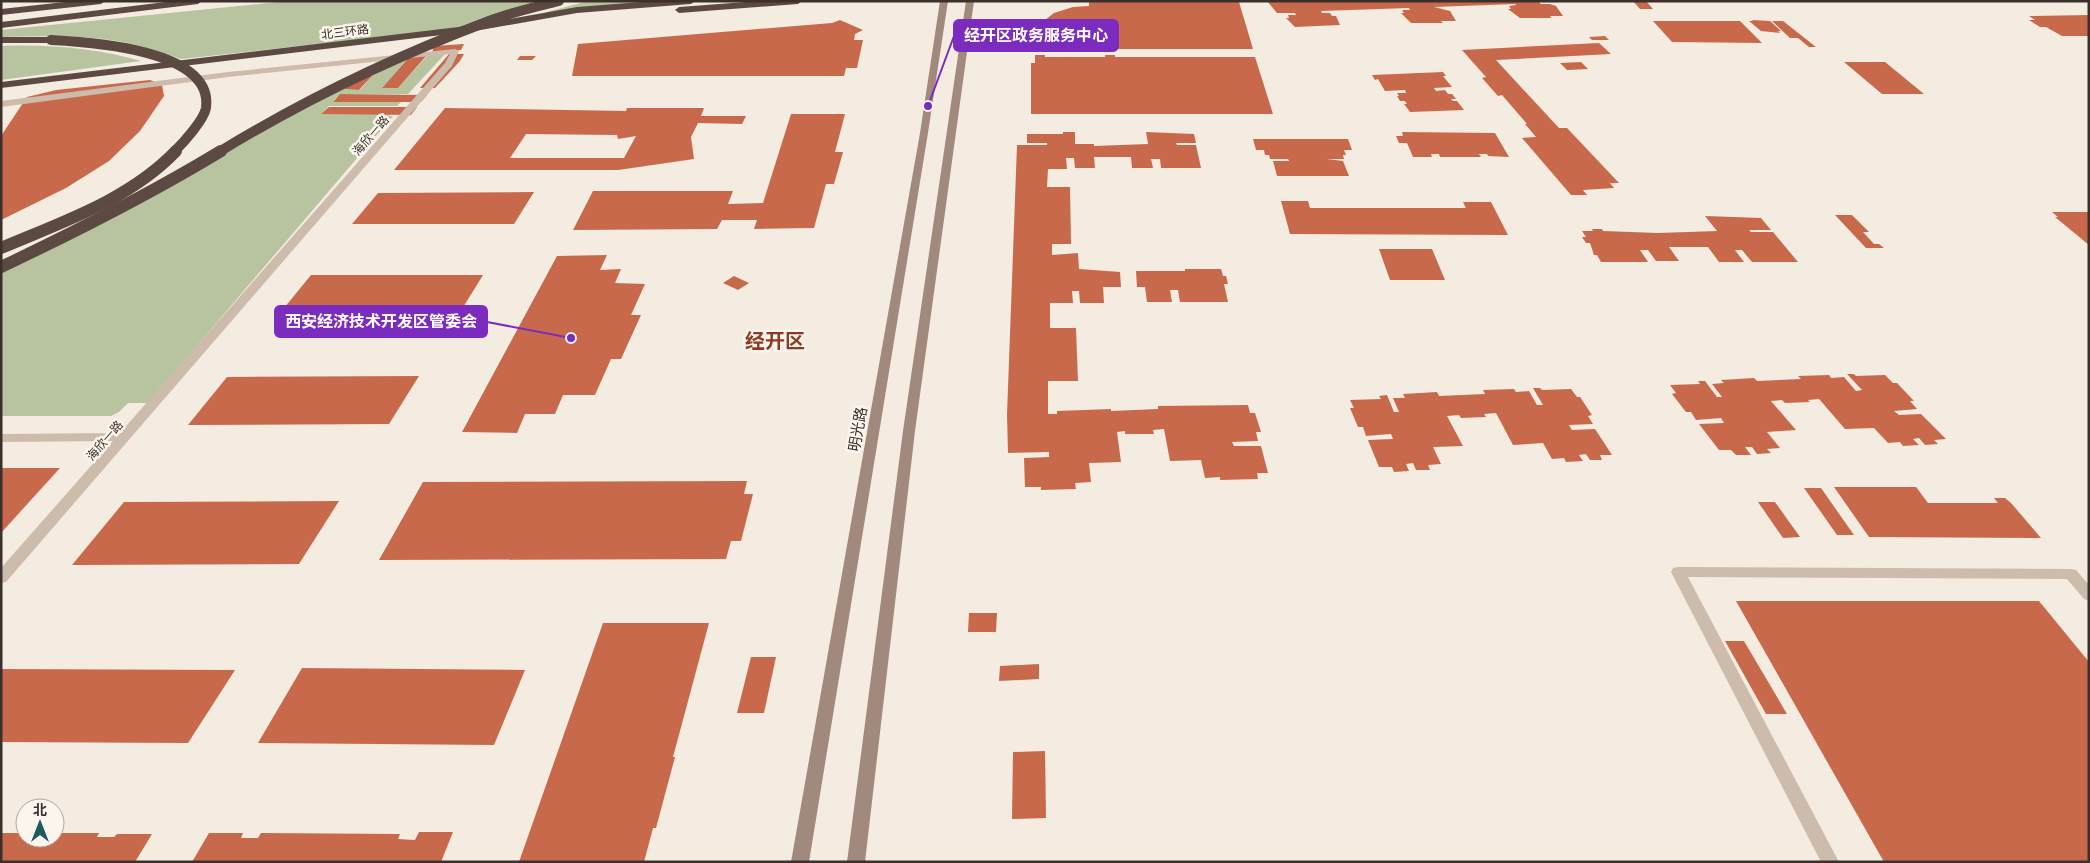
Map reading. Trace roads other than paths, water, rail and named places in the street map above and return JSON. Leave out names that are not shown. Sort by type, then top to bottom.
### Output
[{"type":"highway","points":[[1,12],[101,1]]},
{"type":"highway","points":[[1,25],[198,1]]},
{"type":"highway","points":[[1,267],[82,229],[158,189],[250,134],[333,89],[491,20],[559,1]]},
{"type":"highway","name":"北三环路","points":[[1,85],[493,25],[578,10],[691,1]]},
{"type":"highway","points":[[493,25],[798,1]]},
{"type":"highway","points":[[1,40],[101,43],[146,52],[186,69],[203,87],[206,109],[191,134],[163,164],[107,202],[1,248]]},
{"type":"main road","name":"明光路","points":[[800,862],[924,133],[944,1]]},
{"type":"main road","points":[[856,862],[896,523],[949,132],[970,1]]},
{"type":"street","name":"海欣一路","points":[[1,104],[152,83],[319,63],[455,51],[449,64],[1,578]]},
{"type":"street","points":[[1,438],[123,437]]},
{"type":"street","points":[[1830,862],[1678,572],[2071,574],[2089,595]]},
{"type":"place","name":"经开区政务服务中心","points":[[928,106]]},
{"type":"place","name":"西安经济技术开发区管委会","points":[[571,338]]},
{"type":"district","name":"经开区","points":[[775,340]]}]
